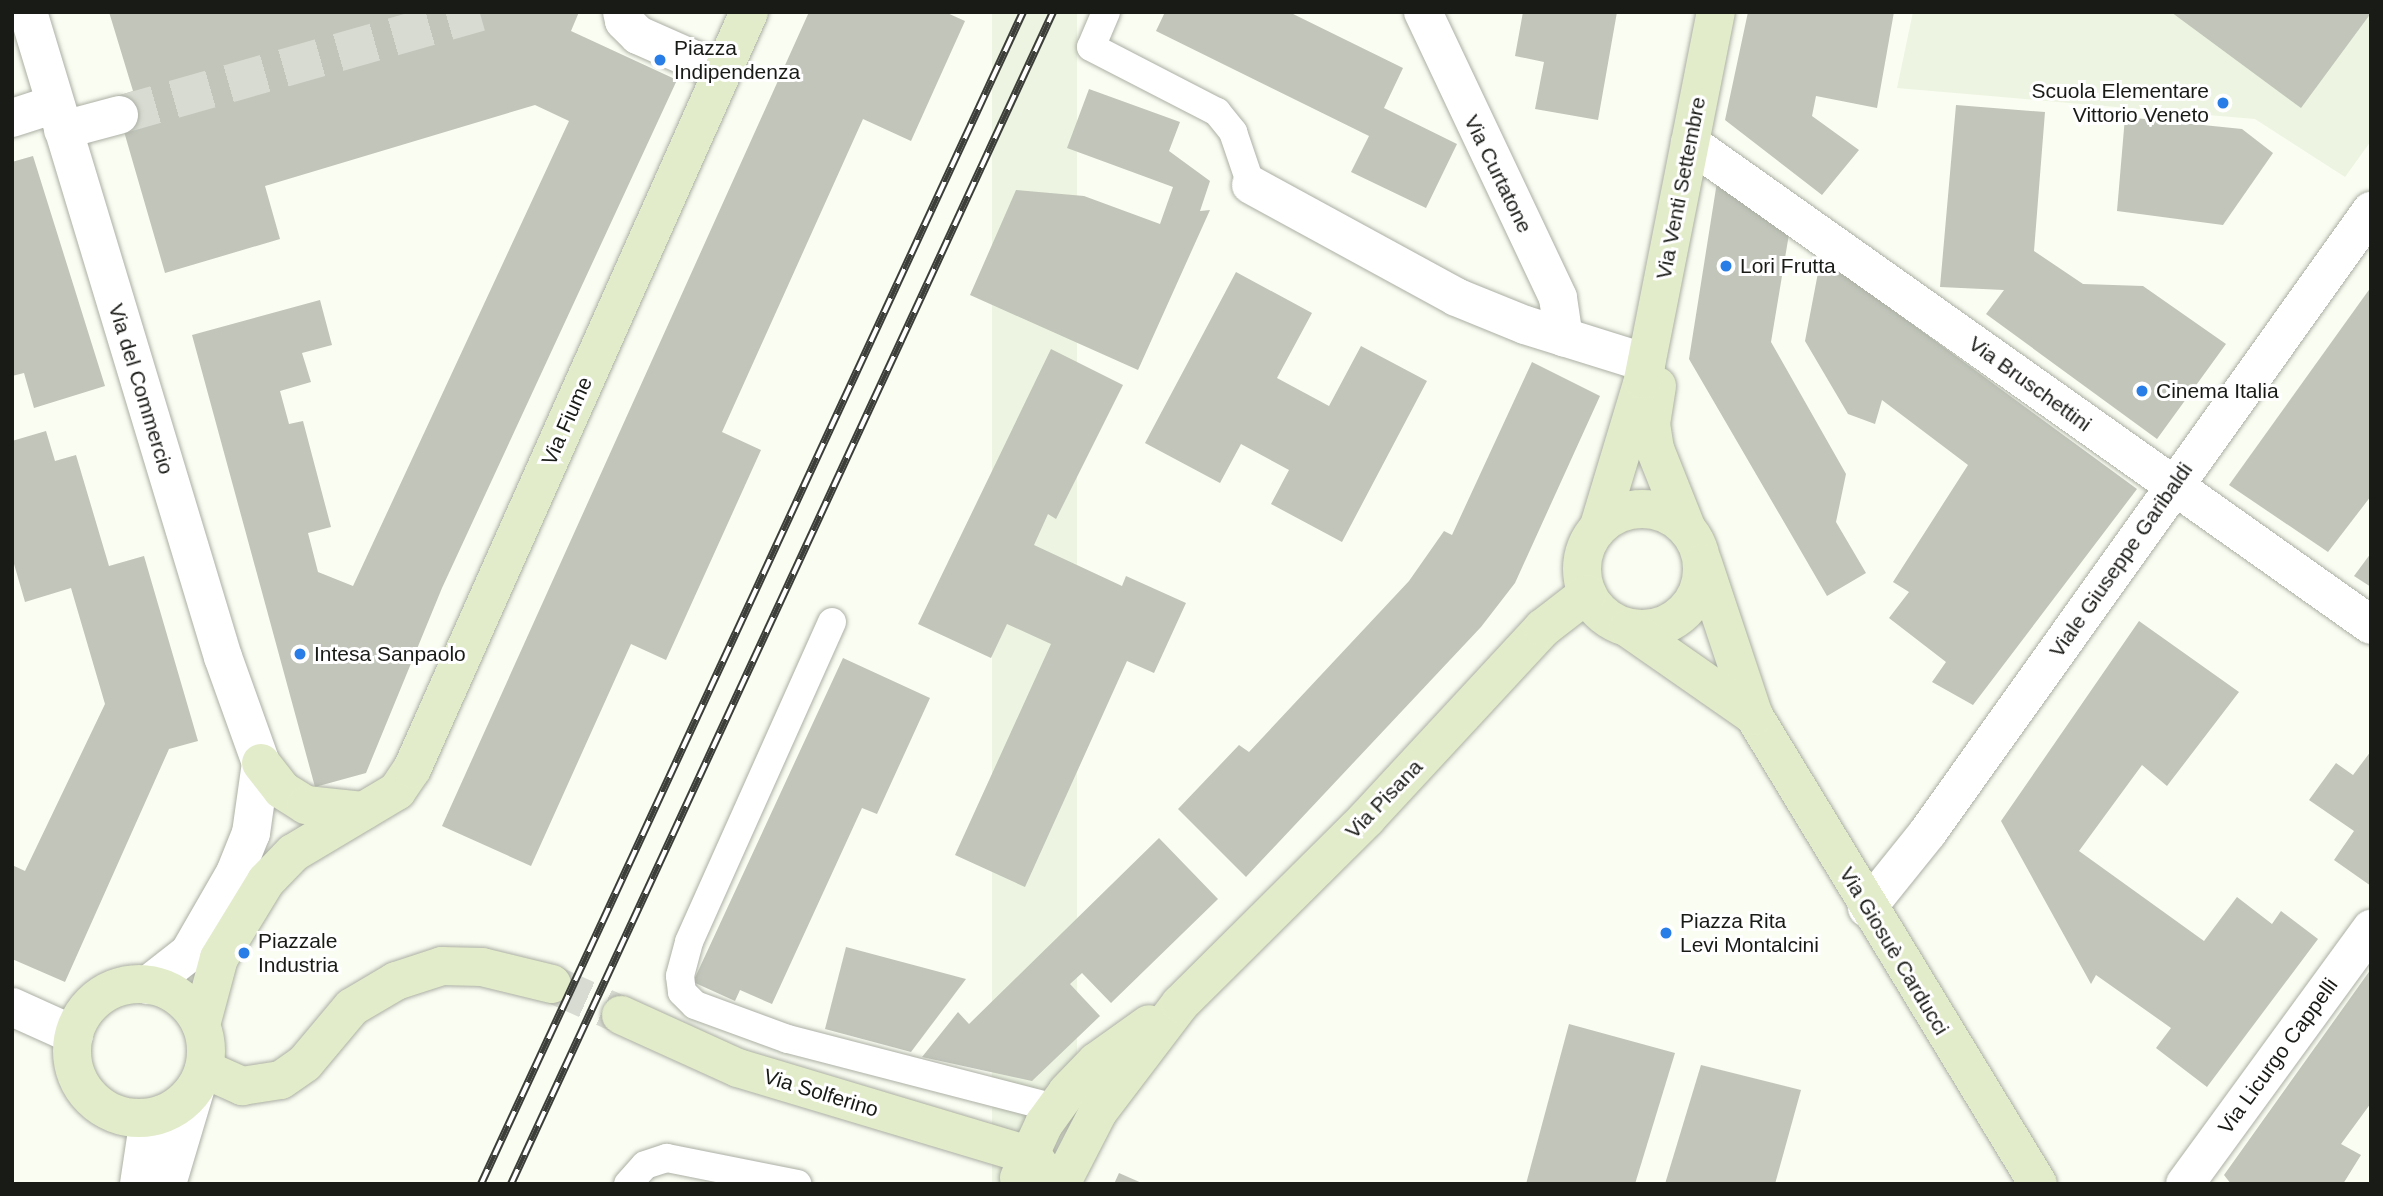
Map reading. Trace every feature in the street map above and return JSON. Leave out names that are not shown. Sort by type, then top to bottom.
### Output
[{"type":"main road","name":"Via Fiume","points":[[363,811],[397,791],[412,769],[749,12]]},
{"type":"main road","name":"Via Venti Settembre","points":[[1599,526],[1646,363],[1716,12]]},
{"type":"main road","name":"Via Venti Settembre","points":[[1646,363],[1657,382],[1651,424],[1655,449],[1686,527]]},
{"type":"main road","points":[[1631,509],[1651,509],[1671,515],[1686,527],[1703,563],[1701,583],[1680,617],[1647,629],[1628,628],[1612,621],[1587,594],[1583,559],[1599,526],[1631,509]]},
{"type":"main road","name":"Via Giosuè Carducci","points":[[1703,563],[1754,716],[1867,908],[2038,1184]]},
{"type":"main road","name":"Via Pisana","points":[[1061,1184],[1098,1112],[1180,1004],[1367,818],[1543,628],[1587,594]]},
{"type":"main road","name":"Via Giosuè Carducci","points":[[1628,628],[1754,716]]},
{"type":"main road","points":[[261,763],[282,790],[306,805],[363,811]]},
{"type":"main road","points":[[201,1025],[219,958],[266,881],[293,853],[363,811]]},
{"type":"main road","points":[[200,1078],[242,1086],[268,1086],[281,1080],[305,1063],[352,1007],[396,981],[442,966],[492,969],[552,984]]},
{"type":"main road","points":[[129,985],[148,985],[170,992],[188,1005],[201,1025],[206,1046],[200,1078],[184,1102],[149,1118],[117,1114],[89,1096],[78,1078],[74,1035],[94,1001],[129,985]]},
{"type":"main road","name":"Via Pisana","points":[[1027,1174],[1054,1108],[1096,1062],[1180,1004]]},
{"type":"main road","name":"Via Solferino","points":[[621,1014],[726,1064],[1027,1174]]},
{"type":"street","name":"Via del Commercio","points":[[28,12],[223,657],[261,763]]},
{"type":"street","points":[[622,12],[624,22],[638,35],[722,72]]},
{"type":"street","name":"Via Curtatone","points":[[1423,12],[1558,298],[1564,338]]},
{"type":"street","points":[[12,118],[119,115]]},
{"type":"street","name":"Via Bruschettini","points":[[1690,143],[2371,625]]},
{"type":"street","points":[[1251,185],[1457,298],[1564,338],[1646,363]]},
{"type":"street","name":"Viale Giuseppe Garibaldi","points":[[1867,908],[1936,821],[2371,211]]},
{"type":"street","points":[[148,985],[189,953],[235,873],[251,833],[261,763]]},
{"type":"street","name":"Via Licurgo Cappelli","points":[[2185,1184],[2371,929]]},
{"type":"street","points":[[12,1007],[74,1035]]},
{"type":"street","points":[[167,1184],[200,1078]]},
{"type":"street","points":[[139,1184],[149,1118]]},
{"type":"lane","points":[[1106,12],[1091,47],[1217,112],[1234,132],[1251,185]]},
{"type":"lane","points":[[832,622],[689,942],[680,976],[682,992],[703,1008],[788,1039],[1054,1108]]},
{"type":"lane","points":[[628,1184],[645,1165],[667,1158],[797,1184]]},
{"type":"shaded area","points":[[992,12],[1077,12],[1077,1184],[992,1184]]},
{"type":"shaded area","name":"Scuola Elementare Vittorio Veneto","points":[[1913,12],[2371,12],[2371,141],[2345,177],[2255,119],[1897,88]]},
{"type":"building","points":[[109,12],[579,12],[571,31],[677,80],[442,588],[366,773],[315,787],[192,335],[320,300],[332,345],[302,353],[311,382],[280,391],[289,424],[303,421],[331,527],[308,533],[318,572],[353,586],[569,121],[535,105],[265,186],[280,239],[165,273],[114,97],[133,91]]},
{"type":"building","points":[[809,12],[945,12],[965,21],[911,141],[863,119],[722,432],[761,450],[666,660],[631,644],[531,866],[442,826]]},
{"type":"building","points":[[1165,12],[1289,12],[1403,68],[1384,108],[1457,144],[1426,208],[1351,172],[1369,136],[1156,31]]},
{"type":"building","points":[[1523,12],[1617,12],[1598,120],[1535,109],[1544,62],[1515,56]]},
{"type":"building","points":[[1748,12],[1894,12],[1877,108],[1816,96],[1812,116],[1859,150],[1822,195],[1725,120]]},
{"type":"building","points":[[2171,12],[2371,12],[2371,13],[2301,108]]},
{"type":"building","points":[[1089,89],[1180,122],[1169,151],[1210,181],[1200,211],[1210,210],[1138,370],[970,295],[1016,190],[1084,196],[1160,224],[1173,187],[1067,148]]},
{"type":"building","points":[[1956,105],[2045,112],[2034,251],[2083,284],[2143,286],[2226,344],[2157,439],[1986,314],[2004,290],[1940,287]]},
{"type":"building","points":[[2125,117],[2242,129],[2273,153],[2223,225],[2117,211]]},
{"type":"building","points":[[33,156],[105,386],[34,408],[24,373],[12,376],[12,162]]},
{"type":"building","points":[[1717,182],[1789,234],[1771,342],[1846,474],[1836,522],[1866,573],[1827,596],[1689,359]]},
{"type":"building","points":[[1821,257],[2137,489],[1973,705],[1932,682],[1946,662],[1889,618],[1909,592],[1893,582],[1968,465],[1882,400],[1875,424],[1848,414],[1805,341]]},
{"type":"building","points":[[1236,272],[1312,313],[1277,378],[1329,406],[1361,346],[1427,381],[1342,542],[1271,504],[1289,470],[1241,444],[1220,483],[1145,443]]},
{"type":"building","points":[[2371,287],[2371,496],[2328,552],[2229,485]]},
{"type":"building","points":[[1051,349],[1123,385],[1056,519],[1048,514],[1034,545],[1122,586],[1126,576],[1186,603],[1154,673],[1127,661],[1025,887],[955,855],[1051,644],[1007,624],[991,658],[918,624]]},
{"type":"building","points":[[1532,362],[1600,396],[1515,583],[1481,627],[1246,877],[1178,809],[1239,745],[1249,752],[1409,581],[1444,531],[1452,535]]},
{"type":"building","points":[[46,431],[55,461],[76,455],[109,566],[144,556],[198,741],[169,749],[65,982],[12,959],[12,865],[25,871],[105,704],[71,588],[25,602],[12,557],[12,441]]},
{"type":"building","points":[[2371,553],[2371,587],[2354,576]]},
{"type":"building","points":[[2139,621],[2239,692],[2167,786],[2142,765],[2079,851],[2204,941],[2237,897],[2272,924],[2281,911],[2318,939],[2207,1087],[2156,1048],[2171,1028],[2096,975],[2091,984],[2001,821]]},
{"type":"building","points":[[843,658],[930,698],[877,814],[862,808],[772,1004],[740,990],[735,1001],[693,982]]},
{"type":"building","points":[[2371,751],[2371,886],[2334,860],[2354,831],[2309,800],[2336,763],[2353,775]]},
{"type":"building","points":[[1159,838],[1218,899],[1111,1003],[1082,973],[1070,984],[1100,1016],[1032,1081],[922,1057],[958,1012],[969,1024]]},
{"type":"building","points":[[846,947],[966,979],[911,1052],[825,1029]]},
{"type":"building","points":[[2371,969],[2371,1103],[2341,1144],[2361,1155],[2343,1184],[2231,1184],[2224,1175]]},
{"type":"building","points":[[1569,1024],[1675,1053],[1635,1184],[1526,1184]]},
{"type":"building","points":[[1701,1065],[1801,1090],[1775,1184],[1665,1184]]},
{"type":"building","points":[[1119,1173],[1144,1184],[1114,1184]]},
{"type":"tunnel","points":[[119,115],[480,12]]},
{"type":"tunnel","points":[[552,984],[621,1015]]},
{"type":"railway","points":[[481,1184],[1023,12]]},
{"type":"railway","points":[[511,1184],[1053,12]]},
{"type":"place","name":"Piazza Indipendenza","points":[[660,60]]},
{"type":"place","name":"Scuola Elementare Vittorio Veneto","points":[[2223,103]]},
{"type":"place","name":"Lori Frutta","points":[[1726,266]]},
{"type":"place","name":"Cinema Italia","points":[[2142,391]]},
{"type":"place","name":"Intesa Sanpaolo","points":[[300,654]]},
{"type":"place","name":"Piazza Rita Levi Montalcini","points":[[1666,933]]},
{"type":"place","name":"Piazzale Industria","points":[[244,953]]}]
